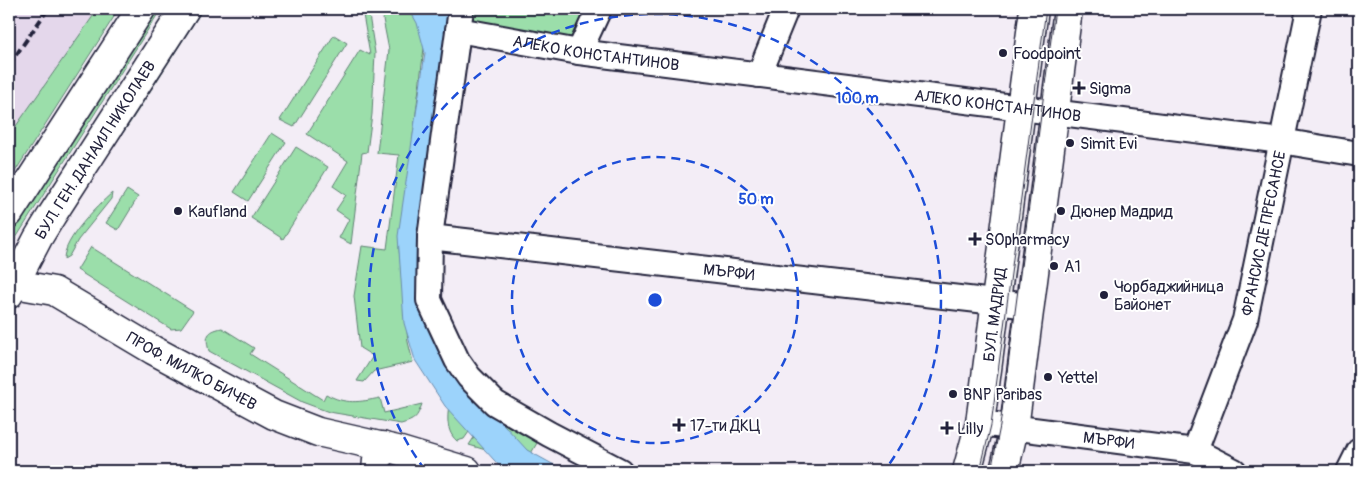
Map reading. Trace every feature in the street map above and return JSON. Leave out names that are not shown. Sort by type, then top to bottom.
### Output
[{"type":"main road","points":[[9,214],[141,9]]},
{"type":"main road","name":"БУЛ. ГЕН. ДАНАИЛ НИКОЛАЕВ","points":[[11,288],[52,215],[185,9]]},
{"type":"main road","name":"БУЛ. МАДРИД","points":[[967,471],[980,423],[1034,9]]},
{"type":"main road","name":"БУЛ. МАДРИД","points":[[1004,471],[1014,428],[1068,9]]},
{"type":"main road","name":"ПРОФ. МИЛКО БИЧЕВ","points":[[11,288],[54,291],[153,350],[274,415],[379,459],[467,471]]},
{"type":"street","points":[[579,52],[599,9]]},
{"type":"street","points":[[759,75],[786,9]]},
{"type":"street","name":"ФРАНСИС ДЕ ПРЕСАНСЕ","points":[[1195,451],[1245,320],[1309,9]]},
{"type":"street","points":[[459,19],[430,237],[429,300],[457,360],[469,377],[495,403],[620,471]]},
{"type":"street","name":"АЛЕКО КОНСТАНТИНОВ","points":[[459,19],[579,52],[1281,141],[1359,154]]},
{"type":"street","name":"МЪРФИ","points":[[430,237],[1030,306]]},
{"type":"street","name":"МЪРФИ","points":[[980,423],[1195,451],[1234,471]]},
{"type":"street","points":[[1349,471],[1359,451]]},
{"type":"shaded area","points":[[9,9],[98,9],[9,136]]},
{"type":"green space","points":[[98,9],[119,9],[9,181],[9,136]]},
{"type":"green space","points":[[154,9],[161,9],[9,249],[9,238]]},
{"type":"green space","points":[[196,9],[203,9],[110,152],[97,164]]},
{"type":"green space","points":[[362,9],[368,9],[375,53],[372,114],[367,152],[362,153],[351,244],[339,238],[349,219],[336,210],[346,195],[333,186],[348,161],[307,134],[360,50],[370,55]]},
{"type":"green space","points":[[381,9],[423,9],[424,48],[399,249],[408,342],[413,362],[374,371],[364,382],[357,381],[373,356],[360,348],[354,296],[362,246],[387,249],[399,155],[377,153],[389,50]]},
{"type":"green space","points":[[461,9],[599,9],[579,52],[458,30]]},
{"type":"green space","points":[[334,35],[347,43],[294,127],[280,120]]},
{"type":"green space","points":[[272,133],[286,142],[248,201],[234,192]]},
{"type":"green space","points":[[296,147],[328,167],[283,239],[251,218]]},
{"type":"green space","points":[[127,190],[138,197],[118,230],[106,223]]},
{"type":"green space","points":[[112,193],[111,199],[78,240],[69,256],[64,259],[69,242],[82,223]]},
{"type":"green space","points":[[91,247],[193,311],[181,328],[171,329],[77,270]]},
{"type":"green space","points":[[222,328],[254,348],[250,354],[323,400],[326,394],[346,401],[380,398],[384,413],[422,404],[415,418],[401,424],[329,412],[302,402],[209,351],[208,335]]},
{"type":"green space","points":[[450,394],[485,409],[464,439],[457,441],[448,425]]},
{"type":"green space","points":[[491,412],[537,443],[526,462],[469,445]]},
{"type":"water","points":[[409,9],[444,9],[451,23],[427,244],[461,378],[527,450],[565,471],[504,471],[445,406],[415,360],[404,323],[398,236],[425,53],[417,23]]},
{"type":"tram line","points":[[980,471],[991,425],[1046,9]]},
{"type":"tram line","points":[[991,471],[1000,426],[1055,9]]},
{"type":"railway","points":[[9,65],[48,9]]},
{"type":"place","name":"Foodpoint","points":[[1003,53]]},
{"type":"place","name":"Sigma","points":[[1079,88]]},
{"type":"place","name":"Simit Evi","points":[[1070,143]]},
{"type":"place","name":"Kaufland","points":[[178,211]]},
{"type":"place","name":"Дюнер Мадрид","points":[[1061,211]]},
{"type":"place","name":"SOpharmacy","points":[[975,239]]},
{"type":"place","name":"A1","points":[[1054,266]]},
{"type":"place","name":"Чорбаджийница Байонет","points":[[1104,295]]},
{"type":"place","name":"Yettel","points":[[1048,377]]},
{"type":"place","name":"BNP Paribas","points":[[953,394]]},
{"type":"place","name":"17-ти ДКЦ","points":[[679,425]]},
{"type":"place","name":"Lilly","points":[[947,428]]}]
